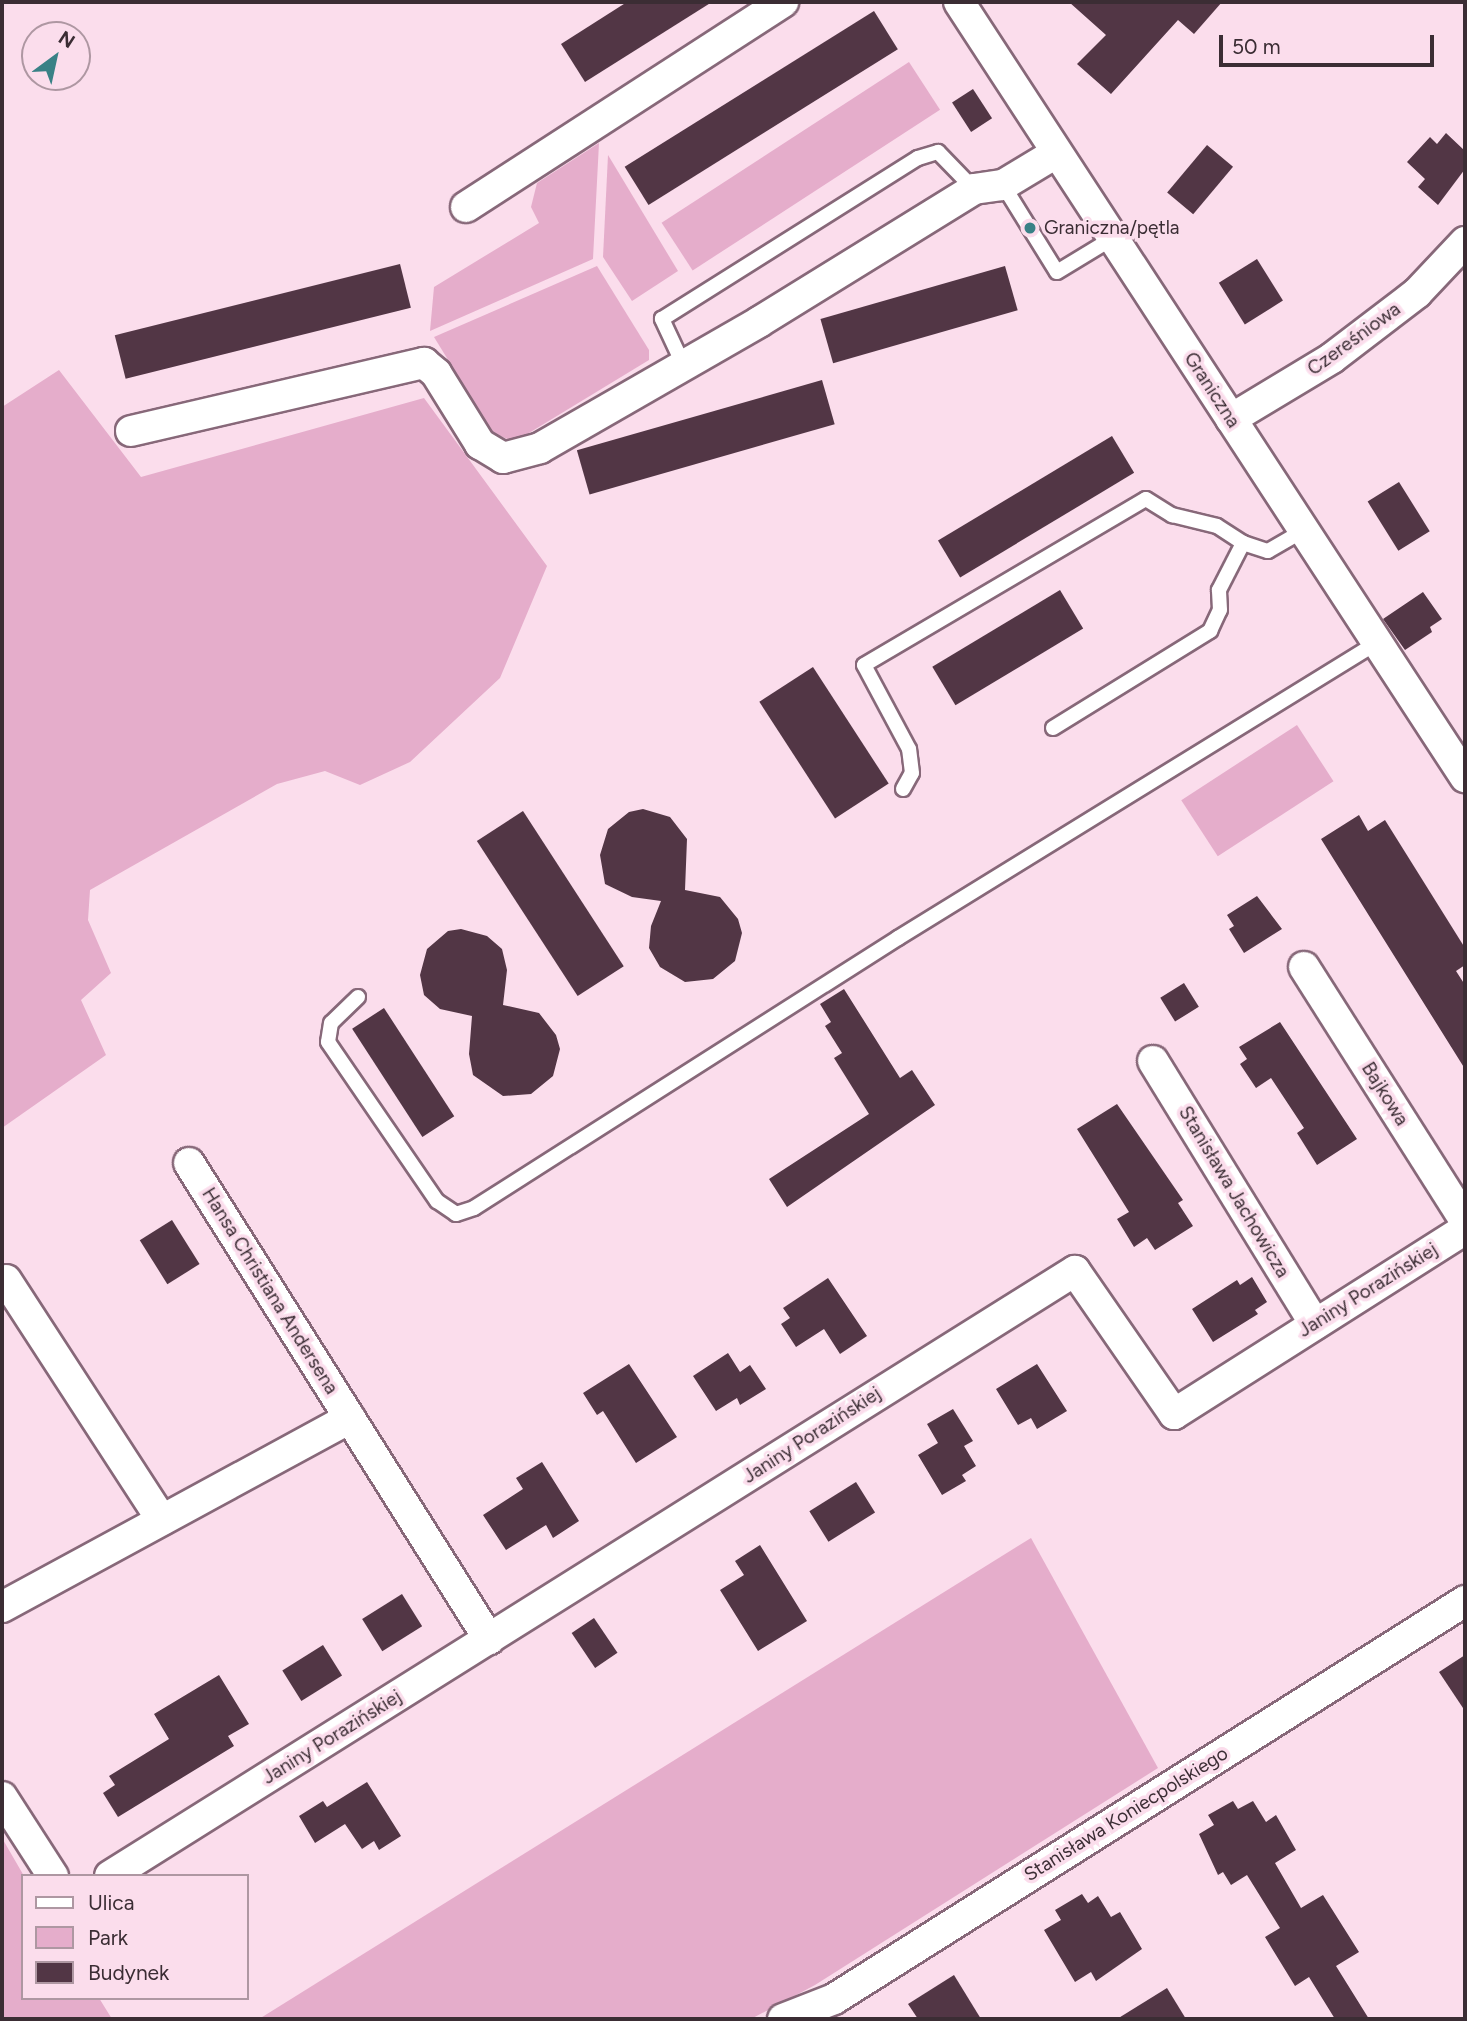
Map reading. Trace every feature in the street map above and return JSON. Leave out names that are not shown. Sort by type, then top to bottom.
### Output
[{"type":"street","points":[[466,207],[783,2]]},
{"type":"street","name":"Graniczna","points":[[959,2],[1231,419],[1306,528],[1465,777]]},
{"type":"street","points":[[131,431],[424,363],[436,373],[480,444],[503,458],[540,448],[988,187],[1056,153]]},
{"type":"street","name":"Czereśniowa","points":[[1231,419],[1332,358],[1417,293],[1465,242]]},
{"type":"street","name":"Bajkowa","points":[[1304,967],[1465,1221]]},
{"type":"street","name":"Stanisława Jachowicza","points":[[1153,1061],[1315,1324]]},
{"type":"street","name":"Hansa Christiana Andersena","points":[[189,1163],[489,1639]]},
{"type":"street","name":"Janiny Porazińskiej","points":[[113,1874],[1075,1271],[1174,1414],[1465,1230]]},
{"type":"street","points":[[6,1280],[162,1520]]},
{"type":"street","points":[[2,1607],[350,1418]]},
{"type":"street","name":"Stanisława Koniecpolskiego","points":[[783,2019],[839,2009],[1465,1601]]},
{"type":"street","points":[[2,1797],[52,1874]]},
{"type":"lane","points":[[683,364],[662,319],[919,158],[938,152],[988,187],[1057,272],[1113,238]]},
{"type":"lane","points":[[903,789],[912,773],[909,749],[864,665],[1146,499],[1172,515],[1217,526],[1243,543],[1268,551],[1306,528]]},
{"type":"lane","points":[[1054,728],[1210,631],[1220,610],[1219,590],[1243,543]]},
{"type":"lane","points":[[358,996],[331,1023],[328,1042],[438,1201],[456,1214],[474,1208],[898,938],[1378,642]]},
{"type":"green space","points":[[909,62],[940,110],[693,270],[662,223]]},
{"type":"green space","points":[[599,143],[593,259],[430,331],[434,287],[539,223],[531,207],[537,183]]},
{"type":"green space","points":[[608,155],[678,271],[632,301],[603,257]]},
{"type":"green space","points":[[597,266],[649,350],[649,360],[524,436],[510,440],[493,433],[434,337]]},
{"type":"green space","points":[[59,370],[141,477],[424,398],[547,566],[500,678],[410,762],[360,785],[325,771],[277,784],[90,890],[88,920],[111,973],[81,1000],[106,1055],[2,1128],[2,407]]},
{"type":"green space","points":[[1297,725],[1333,781],[1218,856],[1181,800]]},
{"type":"green space","points":[[1031,1538],[1158,1768],[815,1985],[751,2019],[259,2019]]},
{"type":"green space","points":[[2,1838],[23,1874],[21,2000],[100,2000],[112,2019],[2,2019]]},
{"type":"building","points":[[627,2],[712,2],[585,82],[561,44]]},
{"type":"building","points":[[1069,2],[1222,2],[1194,34],[1178,20],[1111,94],[1077,64],[1106,35]]},
{"type":"building","points":[[874,11],[898,49],[649,205],[625,167]]},
{"type":"building","points":[[973,89],[992,118],[971,132],[952,103]]},
{"type":"building","points":[[1446,133],[1465,151],[1465,169],[1438,205],[1418,187],[1425,179],[1407,162],[1430,137],[1437,144]]},
{"type":"building","points":[[1207,145],[1233,167],[1193,214],[1167,192]]},
{"type":"building","points":[[1257,259],[1283,301],[1245,324],[1219,283]]},
{"type":"building","points":[[400,264],[411,308],[126,379],[115,335]]},
{"type":"building","points":[[1005,266],[1018,310],[833,363],[820,319]]},
{"type":"building","points":[[822,380],[835,424],[590,495],[577,450]]},
{"type":"building","points":[[1112,436],[1134,473],[960,577],[938,541]]},
{"type":"building","points":[[1399,482],[1430,531],[1398,551],[1368,502]]},
{"type":"building","points":[[1060,590],[1083,629],[955,705],[932,667]]},
{"type":"building","points":[[1423,592],[1442,619],[1430,627],[1432,632],[1405,650],[1383,619]]},
{"type":"building","points":[[813,667],[889,784],[835,818],[759,702]]},
{"type":"building","points":[[643,809],[670,817],[687,839],[685,890],[720,897],[738,919],[742,933],[735,961],[713,979],[685,982],[660,967],[649,948],[651,926],[661,901],[632,897],[605,884],[600,855],[608,829],[629,812]]},
{"type":"building","points":[[523,811],[624,966],[578,996],[477,841]]},
{"type":"building","points":[[1359,815],[1368,831],[1385,820],[1465,948],[1465,965],[1456,971],[1465,985],[1465,1069],[1321,839]]},
{"type":"building","points":[[1257,896],[1282,929],[1244,953],[1229,929],[1234,926],[1227,915]]},
{"type":"building","points":[[461,929],[487,936],[502,949],[507,970],[503,1005],[539,1013],[556,1035],[560,1049],[553,1076],[531,1094],[503,1096],[473,1075],[469,1054],[472,1016],[440,1009],[424,995],[420,975],[427,949],[448,931]]},
{"type":"building","points":[[1184,983],[1199,1007],[1175,1022],[1160,998]]},
{"type":"building","points":[[844,989],[900,1078],[912,1070],[935,1105],[787,1207],[769,1179],[869,1114],[834,1058],[842,1053],[825,1026],[831,1022],[820,1004]]},
{"type":"building","points":[[384,1008],[454,1116],[422,1137],[352,1029]]},
{"type":"building","points":[[1280,1022],[1357,1139],[1317,1165],[1297,1133],[1304,1128],[1271,1078],[1256,1088],[1240,1064],[1247,1059],[1239,1047]]},
{"type":"building","points":[[1117,1104],[1183,1200],[1178,1203],[1193,1226],[1155,1250],[1147,1238],[1134,1247],[1117,1219],[1129,1212],[1077,1129]]},
{"type":"building","points":[[172,1220],[200,1264],[167,1284],[140,1240]]},
{"type":"building","points":[[1252,1277],[1267,1302],[1255,1310],[1258,1314],[1213,1342],[1192,1309],[1237,1280],[1240,1285]]},
{"type":"building","points":[[828,1278],[867,1336],[840,1354],[824,1329],[796,1347],[781,1324],[790,1318],[783,1308]]},
{"type":"building","points":[[728,1353],[740,1372],[750,1365],[766,1389],[740,1405],[737,1398],[716,1411],[693,1376]]},
{"type":"building","points":[[629,1364],[677,1437],[636,1463],[603,1411],[597,1415],[583,1393]]},
{"type":"building","points":[[1037,1364],[1067,1411],[1037,1429],[1031,1418],[1018,1425],[996,1389]]},
{"type":"building","points":[[953,1409],[973,1441],[964,1446],[976,1466],[962,1475],[966,1481],[942,1495],[918,1455],[938,1443],[927,1424]]},
{"type":"building","points":[[542,1462],[579,1521],[553,1538],[546,1525],[506,1550],[483,1515],[523,1489],[516,1478]]},
{"type":"building","points":[[856,1482],[875,1513],[828,1542],[809,1511]]},
{"type":"building","points":[[760,1545],[807,1621],[758,1651],[720,1590],[744,1575],[735,1561]]},
{"type":"building","points":[[402,1594],[422,1626],[382,1651],[362,1619]]},
{"type":"building","points":[[594,1618],[617,1653],[595,1668],[572,1633]]},
{"type":"building","points":[[323,1645],[342,1676],[301,1701],[282,1670]]},
{"type":"building","points":[[1465,1655],[1465,1711],[1439,1672]]},
{"type":"building","points":[[219,1675],[249,1724],[228,1736],[234,1746],[118,1817],[103,1793],[115,1785],[109,1776],[169,1739],[154,1714]]},
{"type":"building","points":[[367,1782],[401,1836],[379,1850],[374,1841],[362,1849],[345,1824],[315,1843],[299,1816],[323,1801],[327,1807]]},
{"type":"building","points":[[1233,1801],[1238,1809],[1253,1801],[1266,1822],[1276,1815],[1296,1850],[1275,1863],[1301,1908],[1323,1895],[1359,1952],[1336,1966],[1369,2019],[1335,2019],[1309,1977],[1295,1986],[1265,1937],[1280,1928],[1247,1875],[1231,1885],[1223,1872],[1218,1875],[1199,1834],[1214,1825],[1208,1815]]},
{"type":"building","points":[[1082,1894],[1088,1903],[1098,1896],[1111,1917],[1120,1912],[1142,1949],[1096,1981],[1091,1972],[1075,1982],[1044,1930],[1061,1920],[1055,1910]]},
{"type":"building","points":[[954,1975],[981,2019],[918,2019],[908,2004]]},
{"type":"building","points":[[1167,1988],[1186,2019],[1117,2019]]},
{"type":"place","name":"Graniczna/pętla","points":[[1030,228]]}]
